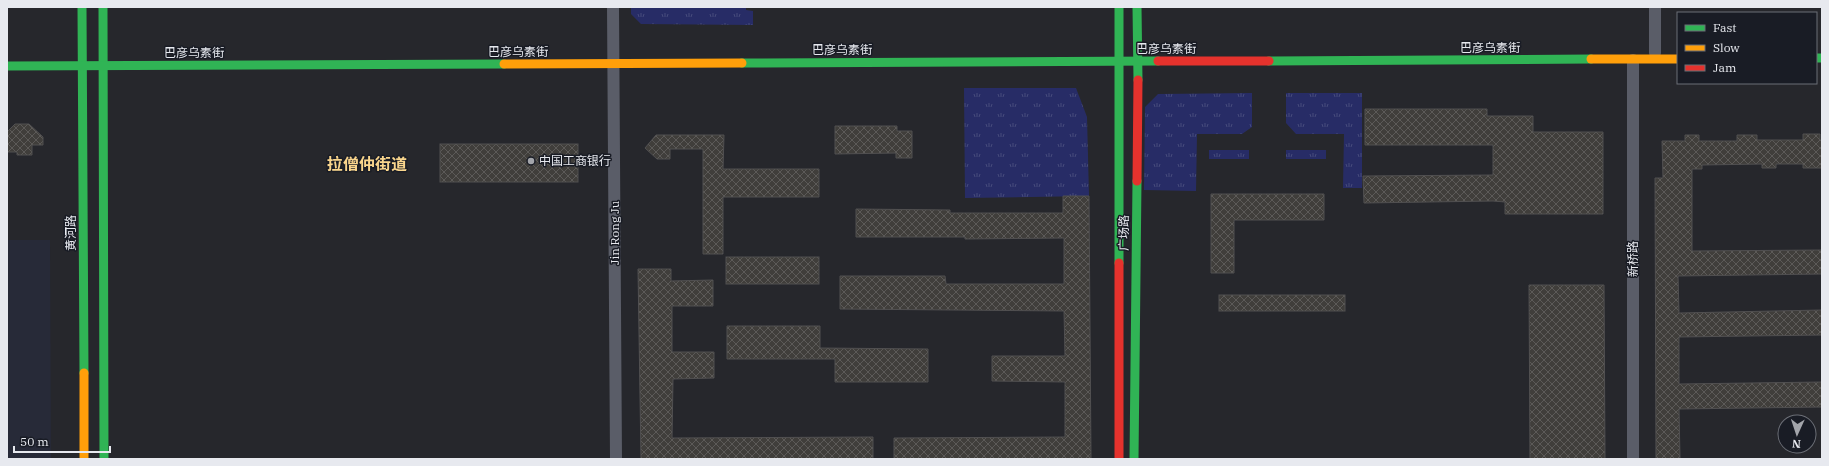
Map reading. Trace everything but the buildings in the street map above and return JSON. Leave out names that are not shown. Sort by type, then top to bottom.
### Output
[{"type":"street","name":"黄河路","points":[[82,7],[84,459]]},
{"type":"street","points":[[103,7],[104,459]]},
{"type":"street","name":"Jin Rong Ju","points":[[613,7],[616,459]]},
{"type":"street","name":"广场路","points":[[1119,7],[1119,459]]},
{"type":"street","name":"广场路","points":[[1134,459],[1138,58],[1137,7]]},
{"type":"street","points":[[1655,7],[1655,53]]},
{"type":"street","name":"巴彦乌素街","points":[[1138,58],[1677,53]]},
{"type":"street","name":"巴彦乌素街","points":[[7,59],[82,62],[1119,58],[1677,59]]},
{"type":"street","name":"新桥路","points":[[1632,60],[1633,459]]},
{"type":"street","name":"巴彦乌素街","points":[[7,66],[82,62]]},
{"type":"shaded area","points":[[7,240],[50,240],[51,459],[7,459]]},
{"type":"green space","points":[[631,7],[746,7],[746,10],[753,11],[753,25],[641,24],[631,14]]},
{"type":"green space","points":[[964,88],[1076,88],[1087,117],[1089,196],[965,198]]},
{"type":"green space","points":[[1252,93],[1252,127],[1242,134],[1197,134],[1196,191],[1144,190],[1145,107],[1158,94]]},
{"type":"green space","points":[[1286,93],[1362,93],[1362,188],[1343,188],[1344,134],[1296,134],[1286,123]]},
{"type":"green space","points":[[1209,150],[1249,150],[1249,159],[1209,159]]},
{"type":"green space","points":[[1286,150],[1326,150],[1326,159],[1286,159]]},
{"type":"traffic: fast","points":[[82,7],[84,373]]},
{"type":"traffic: fast","points":[[103,7],[104,459]]},
{"type":"traffic: fast","points":[[1119,7],[1119,263]]},
{"type":"traffic: fast","points":[[1137,7],[1138,80]]},
{"type":"traffic: fast","points":[[1817,58],[1822,58]]},
{"type":"traffic: fast","points":[[1269,61],[1591,59]]},
{"type":"traffic: fast","points":[[742,63],[1158,61]]},
{"type":"traffic: fast","points":[[7,66],[504,64]]},
{"type":"traffic: fast","points":[[1134,459],[1137,181]]},
{"type":"traffic: slow","points":[[1591,59],[1677,59]]},
{"type":"traffic: slow","points":[[504,64],[742,63]]},
{"type":"traffic: slow","points":[[84,373],[84,459]]},
{"type":"traffic: jam","points":[[1158,61],[1269,61]]},
{"type":"traffic: jam","points":[[1137,181],[1138,80]]},
{"type":"traffic: jam","points":[[1119,263],[1119,459]]},
{"type":"place","name":"中国工商银行","points":[[531,161]]},
{"type":"district","name":"拉僧仲街道","points":[[367,164]]}]
